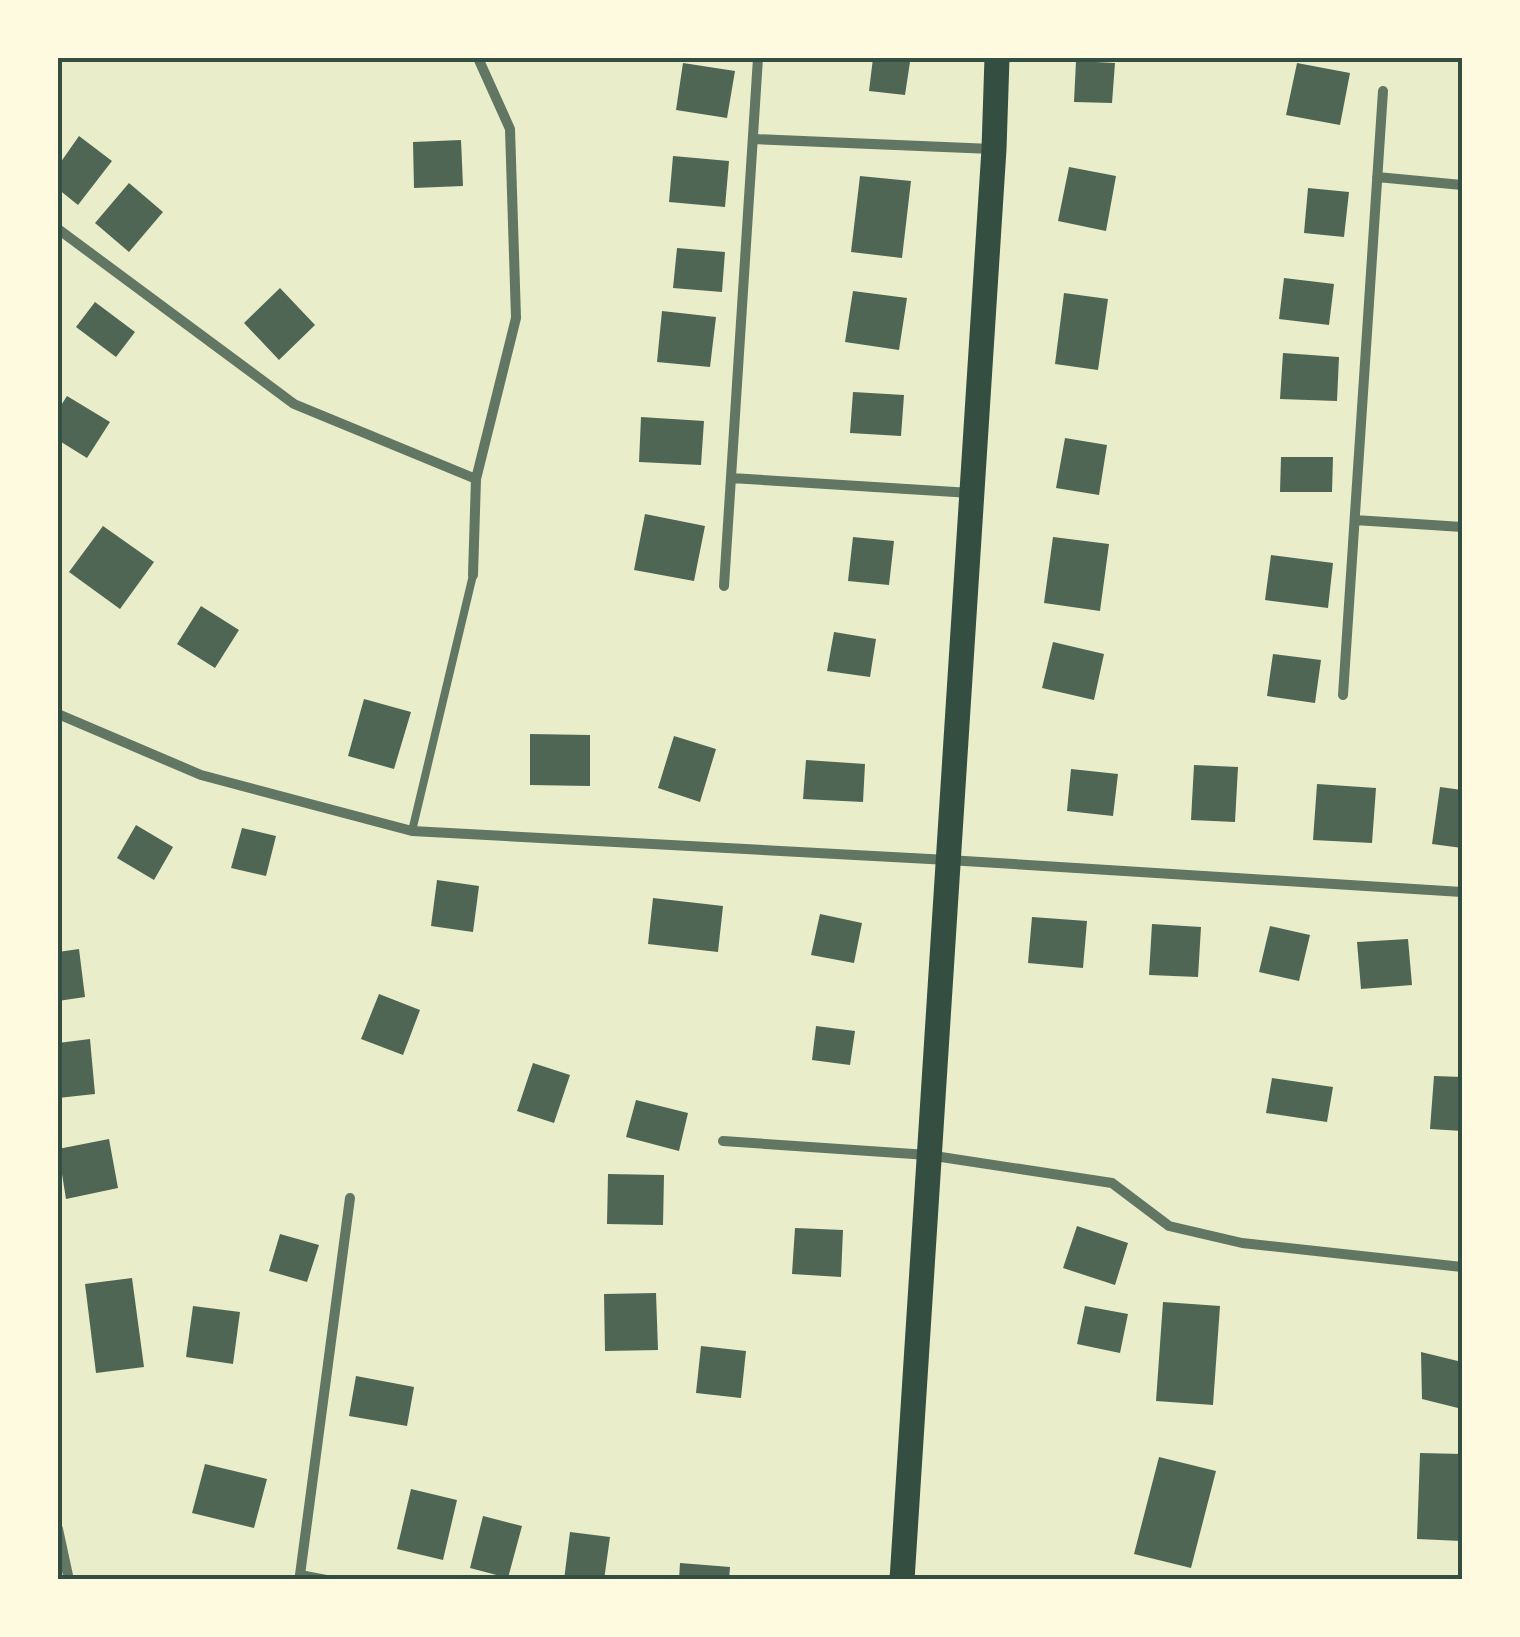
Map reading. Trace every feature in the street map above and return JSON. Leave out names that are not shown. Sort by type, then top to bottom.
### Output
[{"type":"main road","points":[[902,1580],[997,58]]},
{"type":"street","points":[[472,575],[476,478],[516,318],[510,129],[478,58]]},
{"type":"street","points":[[724,586],[758,58]]},
{"type":"street","points":[[1343,695],[1383,91]]},
{"type":"street","points":[[753,139],[994,149]]},
{"type":"street","points":[[1377,177],[1462,184]]},
{"type":"street","points":[[58,229],[294,404],[476,478]]},
{"type":"street","points":[[731,478],[972,493]]},
{"type":"street","points":[[1354,520],[1462,527]]},
{"type":"street","points":[[58,714],[200,775],[412,831],[1462,892]]},
{"type":"street","points":[[723,1141],[928,1155],[1112,1183],[1170,1226],[1242,1243],[1462,1267]]},
{"type":"street","points":[[326,1580],[300,1575],[350,1198]]},
{"type":"street","points":[[58,1530],[68,1580]]},
{"type":"lane","points":[[412,831],[472,575]]},
{"type":"building","points":[[873,58],[910,62],[905,95],[869,91]]},
{"type":"building","points":[[1076,61],[1115,63],[1112,103],[1074,102]]},
{"type":"building","points":[[683,63],[735,71],[727,118],[676,110]]},
{"type":"building","points":[[1297,63],[1350,73],[1340,125],[1286,115]]},
{"type":"building","points":[[79,136],[112,161],[78,205],[58,189],[58,166]]},
{"type":"building","points":[[461,140],[463,186],[414,188],[413,142]]},
{"type":"building","points":[[673,156],[729,161],[725,207],[669,202]]},
{"type":"building","points":[[1069,167],[1116,176],[1106,231],[1058,221]]},
{"type":"building","points":[[860,176],[911,181],[902,258],[851,252]]},
{"type":"building","points":[[129,183],[163,212],[129,252],[95,223]]},
{"type":"building","points":[[1308,188],[1349,192],[1344,237],[1304,233]]},
{"type":"building","points":[[677,248],[725,252],[722,292],[673,288]]},
{"type":"building","points":[[1284,278],[1334,284],[1329,325],[1279,319]]},
{"type":"building","points":[[280,288],[315,325],[279,360],[244,323]]},
{"type":"building","points":[[853,291],[907,298],[899,350],[845,342]]},
{"type":"building","points":[[1064,293],[1108,299],[1098,370],[1055,364]]},
{"type":"building","points":[[95,302],[135,332],[116,357],[76,327]]},
{"type":"building","points":[[662,311],[716,317],[710,367],[657,362]]},
{"type":"building","points":[[1283,353],[1339,357],[1337,401],[1280,399]]},
{"type":"building","points":[[853,392],[904,395],[901,436],[850,433]]},
{"type":"building","points":[[67,396],[110,422],[87,458],[58,440],[58,410]]},
{"type":"building","points":[[641,417],[704,421],[701,465],[639,462]]},
{"type":"building","points":[[1065,438],[1107,445],[1099,495],[1056,488]]},
{"type":"building","points":[[1281,457],[1333,457],[1332,492],[1280,492]]},
{"type":"building","points":[[645,514],[705,526],[694,581],[634,570]]},
{"type":"building","points":[[103,526],[154,562],[120,609],[69,572]]},
{"type":"building","points":[[853,537],[894,541],[889,585],[848,581]]},
{"type":"building","points":[[1053,537],[1109,544],[1100,611],[1044,603]]},
{"type":"building","points":[[1271,555],[1333,563],[1328,608],[1265,600]]},
{"type":"building","points":[[201,606],[239,630],[215,668],[177,644]]},
{"type":"building","points":[[834,632],[876,639],[870,677],[827,671]]},
{"type":"building","points":[[1053,642],[1104,654],[1094,700],[1042,688]]},
{"type":"building","points":[[1273,654],[1321,660],[1315,703],[1267,696]]},
{"type":"building","points":[[364,699],[411,712],[394,769],[348,756]]},
{"type":"building","points":[[530,734],[590,735],[590,786],[530,785]]},
{"type":"building","points":[[674,736],[716,749],[700,802],[658,788]]},
{"type":"building","points":[[806,760],[865,764],[863,802],[803,799]]},
{"type":"building","points":[[1194,765],[1238,767],[1235,822],[1191,820]]},
{"type":"building","points":[[1071,769],[1118,774],[1113,816],[1067,811]]},
{"type":"building","points":[[1317,784],[1376,788],[1372,843],[1313,840]]},
{"type":"building","points":[[1440,787],[1462,790],[1462,848],[1432,844]]},
{"type":"building","points":[[136,825],[173,847],[154,880],[117,858]]},
{"type":"building","points":[[242,828],[276,836],[266,876],[231,868]]},
{"type":"building","points":[[437,880],[479,886],[473,932],[431,926]]},
{"type":"building","points":[[653,898],[723,906],[718,952],[648,944]]},
{"type":"building","points":[[820,914],[862,923],[854,963],[811,955]]},
{"type":"building","points":[[1032,917],[1087,921],[1083,968],[1028,963]]},
{"type":"building","points":[[1152,924],[1201,927],[1198,977],[1149,975]]},
{"type":"building","points":[[1270,926],[1310,935],[1299,981],[1259,972]]},
{"type":"building","points":[[1408,939],[1412,985],[1361,989],[1357,942]]},
{"type":"building","points":[[79,949],[85,997],[58,1001],[58,952]]},
{"type":"building","points":[[379,994],[420,1010],[403,1055],[361,1039]]},
{"type":"building","points":[[816,1026],[855,1031],[850,1065],[812,1060]]},
{"type":"building","points":[[90,1039],[95,1094],[58,1098],[58,1043]]},
{"type":"building","points":[[533,1063],[570,1075],[554,1123],[517,1111]]},
{"type":"building","points":[[1434,1076],[1462,1077],[1462,1131],[1430,1129]]},
{"type":"building","points":[[1272,1078],[1333,1087],[1327,1122],[1266,1113]]},
{"type":"building","points":[[636,1100],[688,1113],[679,1151],[626,1137]]},
{"type":"building","points":[[109,1139],[118,1188],[66,1199],[58,1149]]},
{"type":"building","points":[[608,1174],[664,1175],[663,1225],[607,1224]]},
{"type":"building","points":[[1077,1226],[1128,1243],[1115,1285],[1063,1268]]},
{"type":"building","points":[[795,1228],[843,1230],[841,1277],[792,1274]]},
{"type":"building","points":[[280,1234],[319,1245],[307,1282],[269,1271]]},
{"type":"building","points":[[132,1278],[144,1367],[96,1373],[85,1284]]},
{"type":"building","points":[[656,1293],[658,1350],[605,1351],[604,1294]]},
{"type":"building","points":[[1163,1302],[1220,1306],[1213,1405],[1156,1401]]},
{"type":"building","points":[[193,1306],[240,1312],[233,1364],[186,1357]]},
{"type":"building","points":[[1085,1306],[1128,1314],[1120,1353],[1077,1344]]},
{"type":"building","points":[[701,1346],[746,1351],[741,1398],[696,1393]]},
{"type":"building","points":[[1421,1352],[1462,1362],[1462,1409],[1422,1399]]},
{"type":"building","points":[[356,1376],[414,1387],[407,1426],[349,1416]]},
{"type":"building","points":[[1420,1453],[1462,1454],[1462,1541],[1417,1539]]},
{"type":"building","points":[[1159,1457],[1216,1471],[1191,1568],[1134,1554]]},
{"type":"building","points":[[205,1464],[267,1479],[254,1528],[192,1513]]},
{"type":"building","points":[[411,1489],[457,1500],[443,1560],[397,1549]]},
{"type":"building","points":[[483,1516],[522,1526],[508,1578],[470,1568]]},
{"type":"building","points":[[570,1532],[610,1537],[604,1580],[564,1580]]},
{"type":"building","points":[[680,1563],[730,1567],[729,1580],[679,1580]]}]
